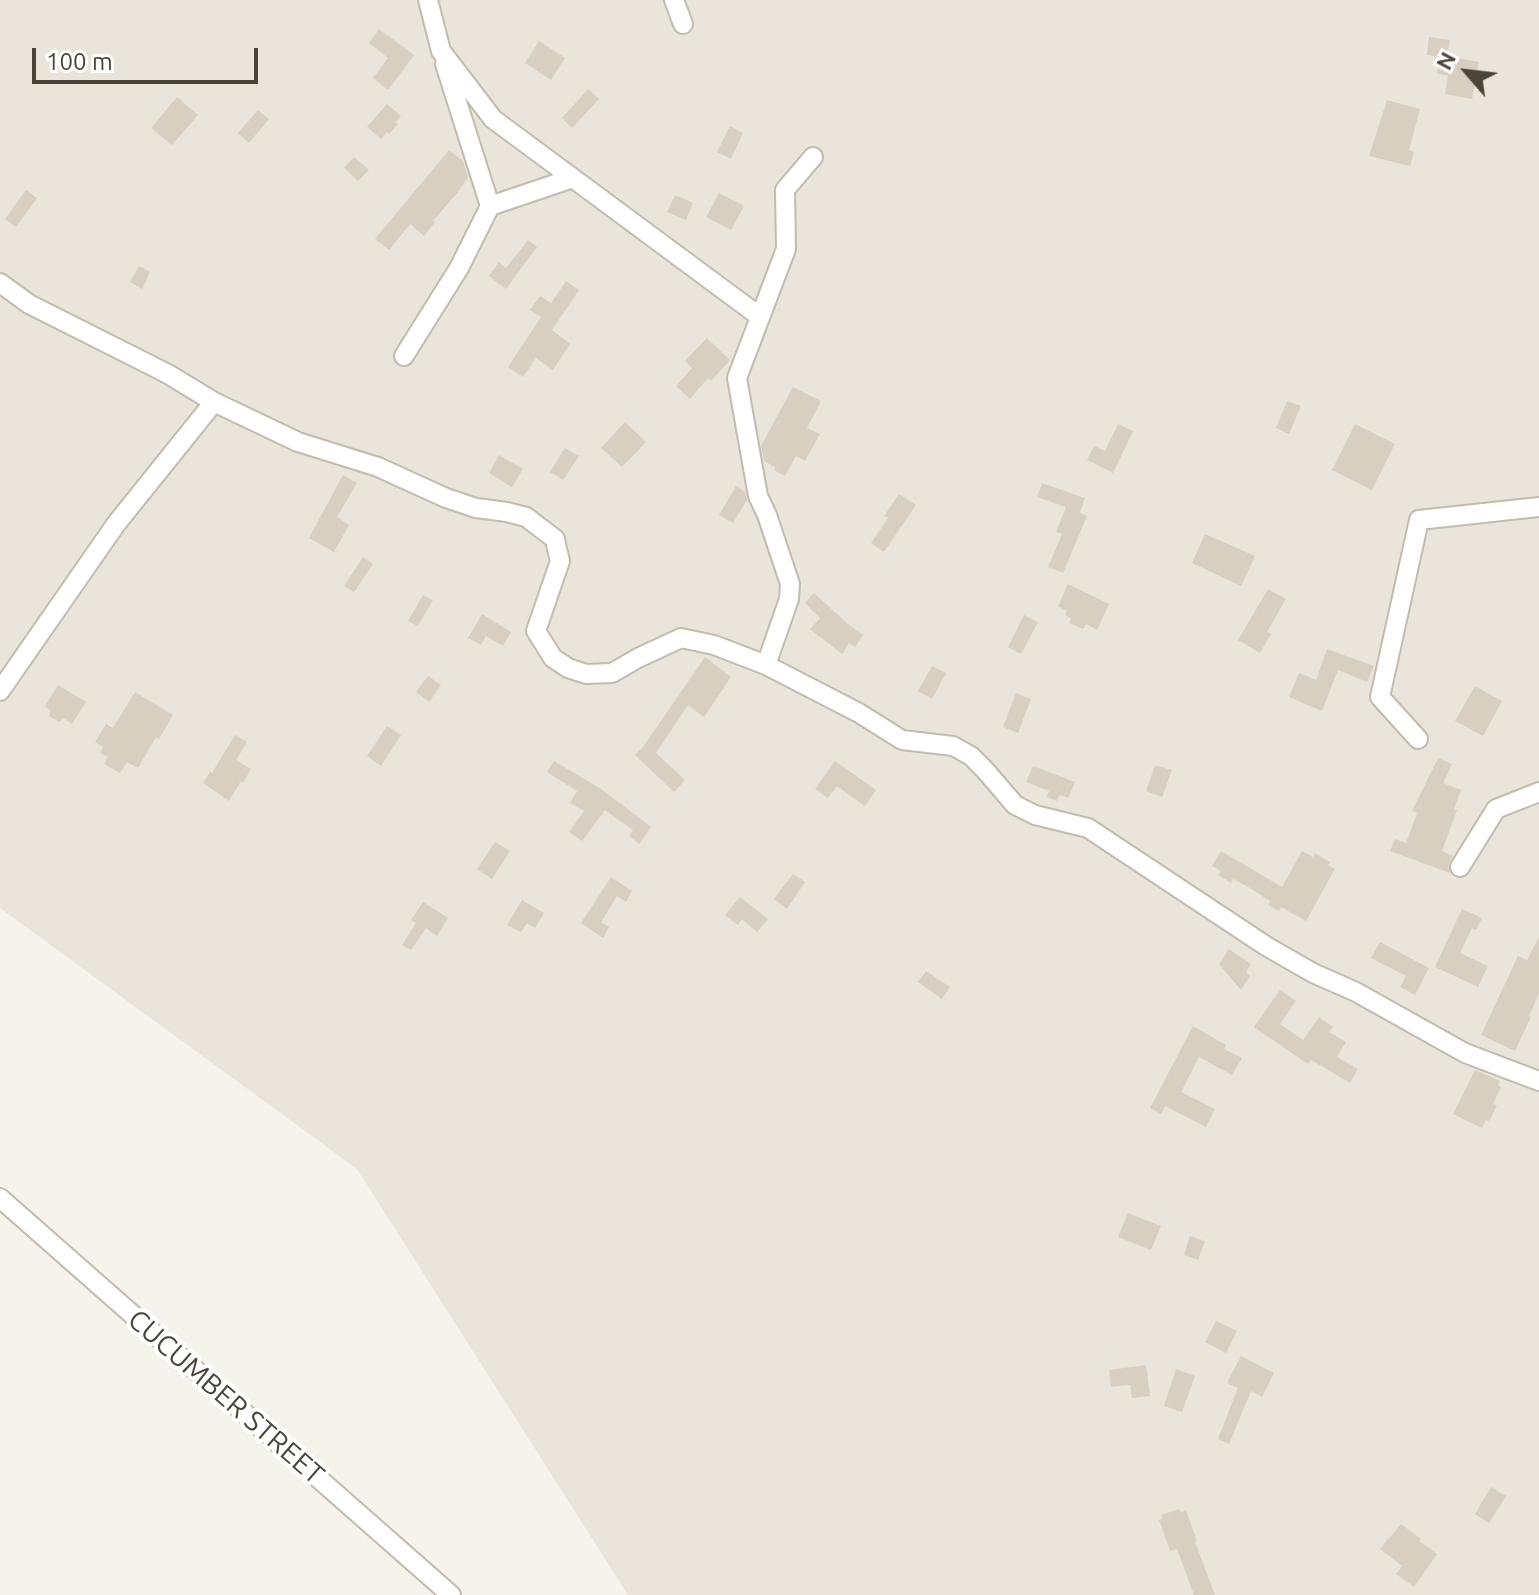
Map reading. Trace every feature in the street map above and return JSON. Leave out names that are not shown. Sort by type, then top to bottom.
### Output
[{"type":"street","points":[[404,356],[459,268],[490,206],[428,0]]},
{"type":"street","points":[[674,0],[683,24]]},
{"type":"street","points":[[441,51],[493,119],[759,316]]},
{"type":"street","points":[[766,665],[789,599],[790,584],[758,496],[737,378],[786,249],[785,190],[813,157]]},
{"type":"street","points":[[490,206],[573,178]]},
{"type":"street","points":[[0,283],[29,304],[156,368],[214,402],[298,442],[378,467],[476,508],[526,517],[555,539],[560,561],[536,631],[553,658],[568,668],[586,674],[612,673],[681,638],[714,645],[766,665],[859,713],[902,740],[953,746],[971,756],[1015,805],[1035,815],[1088,828],[1266,946],[1313,973],[1356,992],[1465,1053],[1537,1076]]},
{"type":"street","points":[[0,691],[116,524],[214,402]]},
{"type":"street","points":[[1418,739],[1380,697],[1419,520],[1539,507]]},
{"type":"street","points":[[1460,867],[1496,809],[1539,792]]},
{"type":"street","name":"CUCUMBER STREET","points":[[0,1198],[451,1595]]},
{"type":"shaded area","points":[[0,0],[1539,0],[1539,1595],[628,1595],[357,1169],[0,908]]},
{"type":"building","points":[[379,29],[414,55],[388,90],[373,78],[388,58],[369,43]]},
{"type":"building","points":[[1429,37],[1450,40],[1447,56],[1479,62],[1472,99],[1445,94],[1448,75],[1437,74],[1440,57],[1427,55]]},
{"type":"building","points":[[539,41],[565,58],[551,80],[525,63]]},
{"type":"building","points":[[588,89],[599,99],[572,128],[562,118]]},
{"type":"building","points":[[177,97],[198,115],[172,145],[151,128]]},
{"type":"building","points":[[1387,100],[1420,109],[1409,150],[1414,152],[1410,166],[1369,156]]},
{"type":"building","points":[[387,104],[401,116],[395,122],[398,124],[381,139],[367,127]]},
{"type":"building","points":[[258,110],[269,119],[249,143],[238,133]]},
{"type":"building","points":[[730,126],[743,133],[731,159],[717,152]]},
{"type":"building","points":[[449,150],[463,161],[468,177],[424,236],[410,224],[389,250],[375,239]]},
{"type":"building","points":[[354,157],[369,170],[358,181],[344,168]]},
{"type":"building","points":[[26,190],[37,198],[16,227],[5,219]]},
{"type":"building","points":[[719,193],[744,206],[731,230],[706,217]]},
{"type":"building","points":[[675,195],[693,203],[686,220],[667,212]]},
{"type":"building","points":[[528,240],[537,247],[506,289],[489,276],[499,262],[506,268]]},
{"type":"building","points":[[139,266],[150,272],[142,289],[130,282]]},
{"type":"building","points":[[566,281],[579,290],[552,330],[570,344],[553,370],[536,358],[523,377],[508,367],[541,317],[530,310],[540,296],[551,303]]},
{"type":"building","points":[[707,338],[730,360],[711,381],[708,378],[690,399],[676,386],[692,368],[685,361]]},
{"type":"building","points":[[793,387],[821,401],[807,428],[820,434],[805,461],[796,456],[785,476],[764,461],[761,446]]},
{"type":"building","points":[[1287,401],[1301,406],[1289,434],[1276,428]]},
{"type":"building","points":[[625,422],[646,442],[622,467],[601,448]]},
{"type":"building","points":[[1118,424],[1133,431],[1113,473],[1087,460],[1094,446],[1105,451]]},
{"type":"building","points":[[1355,424],[1395,444],[1372,490],[1332,470]]},
{"type":"building","points":[[565,448],[579,456],[563,480],[550,472]]},
{"type":"building","points":[[499,455],[523,469],[512,487],[489,473]]},
{"type":"building","points":[[343,475],[357,483],[337,517],[349,525],[334,552],[309,538]]},
{"type":"building","points":[[1042,483],[1085,498],[1080,513],[1087,516],[1063,573],[1048,567],[1062,534],[1056,532],[1066,507],[1037,497]]},
{"type":"building","points":[[736,486],[745,492],[747,500],[733,523],[719,515]]},
{"type":"building","points":[[899,494],[916,505],[884,552],[871,543]]},
{"type":"building","points":[[1205,534],[1255,556],[1241,586],[1192,563]]},
{"type":"building","points":[[363,557],[373,564],[354,592],[344,586]]},
{"type":"building","points":[[1068,584],[1109,604],[1097,630],[1086,624],[1083,629],[1069,623],[1071,618],[1065,615],[1067,611],[1058,606]]},
{"type":"building","points":[[1268,589],[1286,599],[1267,632],[1271,634],[1260,653],[1238,640]]},
{"type":"building","points":[[814,593],[863,635],[855,647],[849,643],[842,654],[810,629],[820,618],[805,603]]},
{"type":"building","points":[[423,595],[433,600],[418,626],[408,621]]},
{"type":"building","points":[[482,614],[511,632],[503,646],[486,636],[481,645],[468,638]]},
{"type":"building","points":[[1024,615],[1038,622],[1021,654],[1008,647]]},
{"type":"building","points":[[1327,649],[1374,666],[1367,682],[1338,670],[1322,711],[1289,697],[1299,673],[1316,680]]},
{"type":"building","points":[[705,657],[731,677],[704,717],[688,705],[656,753],[685,780],[674,792],[635,755]]},
{"type":"building","points":[[932,666],[946,673],[932,699],[918,691]]},
{"type":"building","points":[[428,676],[441,685],[429,702],[416,692]]},
{"type":"building","points":[[58,685],[86,702],[72,724],[63,718],[60,722],[49,716],[51,711],[45,706]]},
{"type":"building","points":[[1475,686],[1502,701],[1483,736],[1455,721]]},
{"type":"building","points":[[135,692],[173,715],[138,768],[127,762],[120,773],[104,764],[108,757],[100,753],[103,747],[95,742],[106,724],[113,728]]},
{"type":"building","points":[[1016,693],[1031,699],[1018,733],[1003,727]]},
{"type":"building","points":[[387,726],[401,735],[381,766],[367,756]]},
{"type":"building","points":[[235,735],[247,742],[236,760],[251,769],[229,801],[203,783]]},
{"type":"building","points":[[1438,758],[1452,764],[1443,783],[1461,790],[1442,851],[1453,856],[1448,866],[1450,873],[1390,851],[1395,839],[1406,843],[1417,813],[1412,811]]},
{"type":"building","points":[[554,761],[601,789],[651,827],[639,844],[629,836],[633,830],[605,810],[582,841],[569,832],[584,811],[570,803],[577,791],[547,772]]},
{"type":"building","points":[[835,761],[876,790],[865,806],[837,786],[828,798],[815,789]]},
{"type":"building","points":[[1155,765],[1172,770],[1162,797],[1146,791]]},
{"type":"building","points":[[1033,766],[1075,782],[1068,798],[1060,795],[1057,801],[1047,797],[1049,791],[1026,782]]},
{"type":"building","points":[[495,842],[510,851],[492,879],[477,869]]},
{"type":"building","points":[[1221,851],[1282,887],[1302,851],[1313,857],[1315,853],[1335,869],[1306,921],[1281,907],[1279,911],[1250,888],[1233,879],[1231,883],[1218,875],[1221,871],[1212,866]]},
{"type":"building","points":[[793,874],[805,882],[787,909],[774,899]]},
{"type":"building","points":[[611,877],[632,891],[626,902],[617,896],[601,922],[609,927],[603,938],[581,923]]},
{"type":"building","points":[[740,897],[768,919],[757,932],[742,919],[738,925],[725,915]]},
{"type":"building","points":[[522,900],[544,913],[535,928],[527,923],[521,932],[507,925]]},
{"type":"building","points":[[423,902],[448,918],[437,936],[426,928],[411,950],[402,945],[416,923],[411,920]]},
{"type":"building","points":[[1462,909],[1482,918],[1476,930],[1472,928],[1460,953],[1488,966],[1478,987],[1435,967]]},
{"type":"building","points":[[1539,937],[1539,993],[1515,1051],[1481,1035],[1518,956],[1527,960]]},
{"type":"building","points":[[1380,942],[1429,968],[1415,995],[1400,987],[1406,976],[1371,958]]},
{"type":"building","points":[[1229,949],[1251,964],[1246,972],[1250,976],[1241,990],[1219,964]]},
{"type":"building","points":[[926,971],[950,987],[942,999],[918,982]]},
{"type":"building","points":[[1280,990],[1296,1001],[1280,1024],[1303,1040],[1319,1017],[1333,1027],[1329,1032],[1346,1042],[1337,1057],[1358,1069],[1350,1083],[1311,1060],[1308,1064],[1254,1027]]},
{"type":"building","points":[[1193,1026],[1242,1058],[1232,1075],[1199,1057],[1181,1092],[1215,1109],[1206,1127],[1165,1106],[1161,1114],[1150,1108]]},
{"type":"building","points":[[1475,1070],[1500,1081],[1498,1085],[1501,1087],[1493,1104],[1497,1106],[1482,1128],[1453,1114]]},
{"type":"building","points":[[1128,1213],[1161,1226],[1151,1250],[1118,1237]]},
{"type":"building","points":[[1190,1236],[1205,1241],[1198,1260],[1184,1255]]},
{"type":"building","points":[[1216,1321],[1237,1331],[1226,1353],[1205,1342]]},
{"type":"building","points":[[1241,1356],[1274,1373],[1262,1397],[1251,1391],[1229,1444],[1218,1439],[1238,1388],[1227,1383]]},
{"type":"building","points":[[1146,1365],[1150,1396],[1132,1398],[1130,1385],[1111,1387],[1109,1370]]},
{"type":"building","points":[[1176,1369],[1195,1376],[1182,1412],[1164,1406]]},
{"type":"building","points":[[1491,1487],[1506,1496],[1489,1523],[1475,1514]]},
{"type":"building","points":[[1179,1509],[1181,1512],[1186,1510],[1215,1595],[1194,1595],[1177,1549],[1170,1551],[1159,1520],[1163,1519],[1161,1515]]},
{"type":"building","points":[[1401,1524],[1437,1554],[1414,1587],[1396,1574],[1402,1566],[1380,1549]]}]
